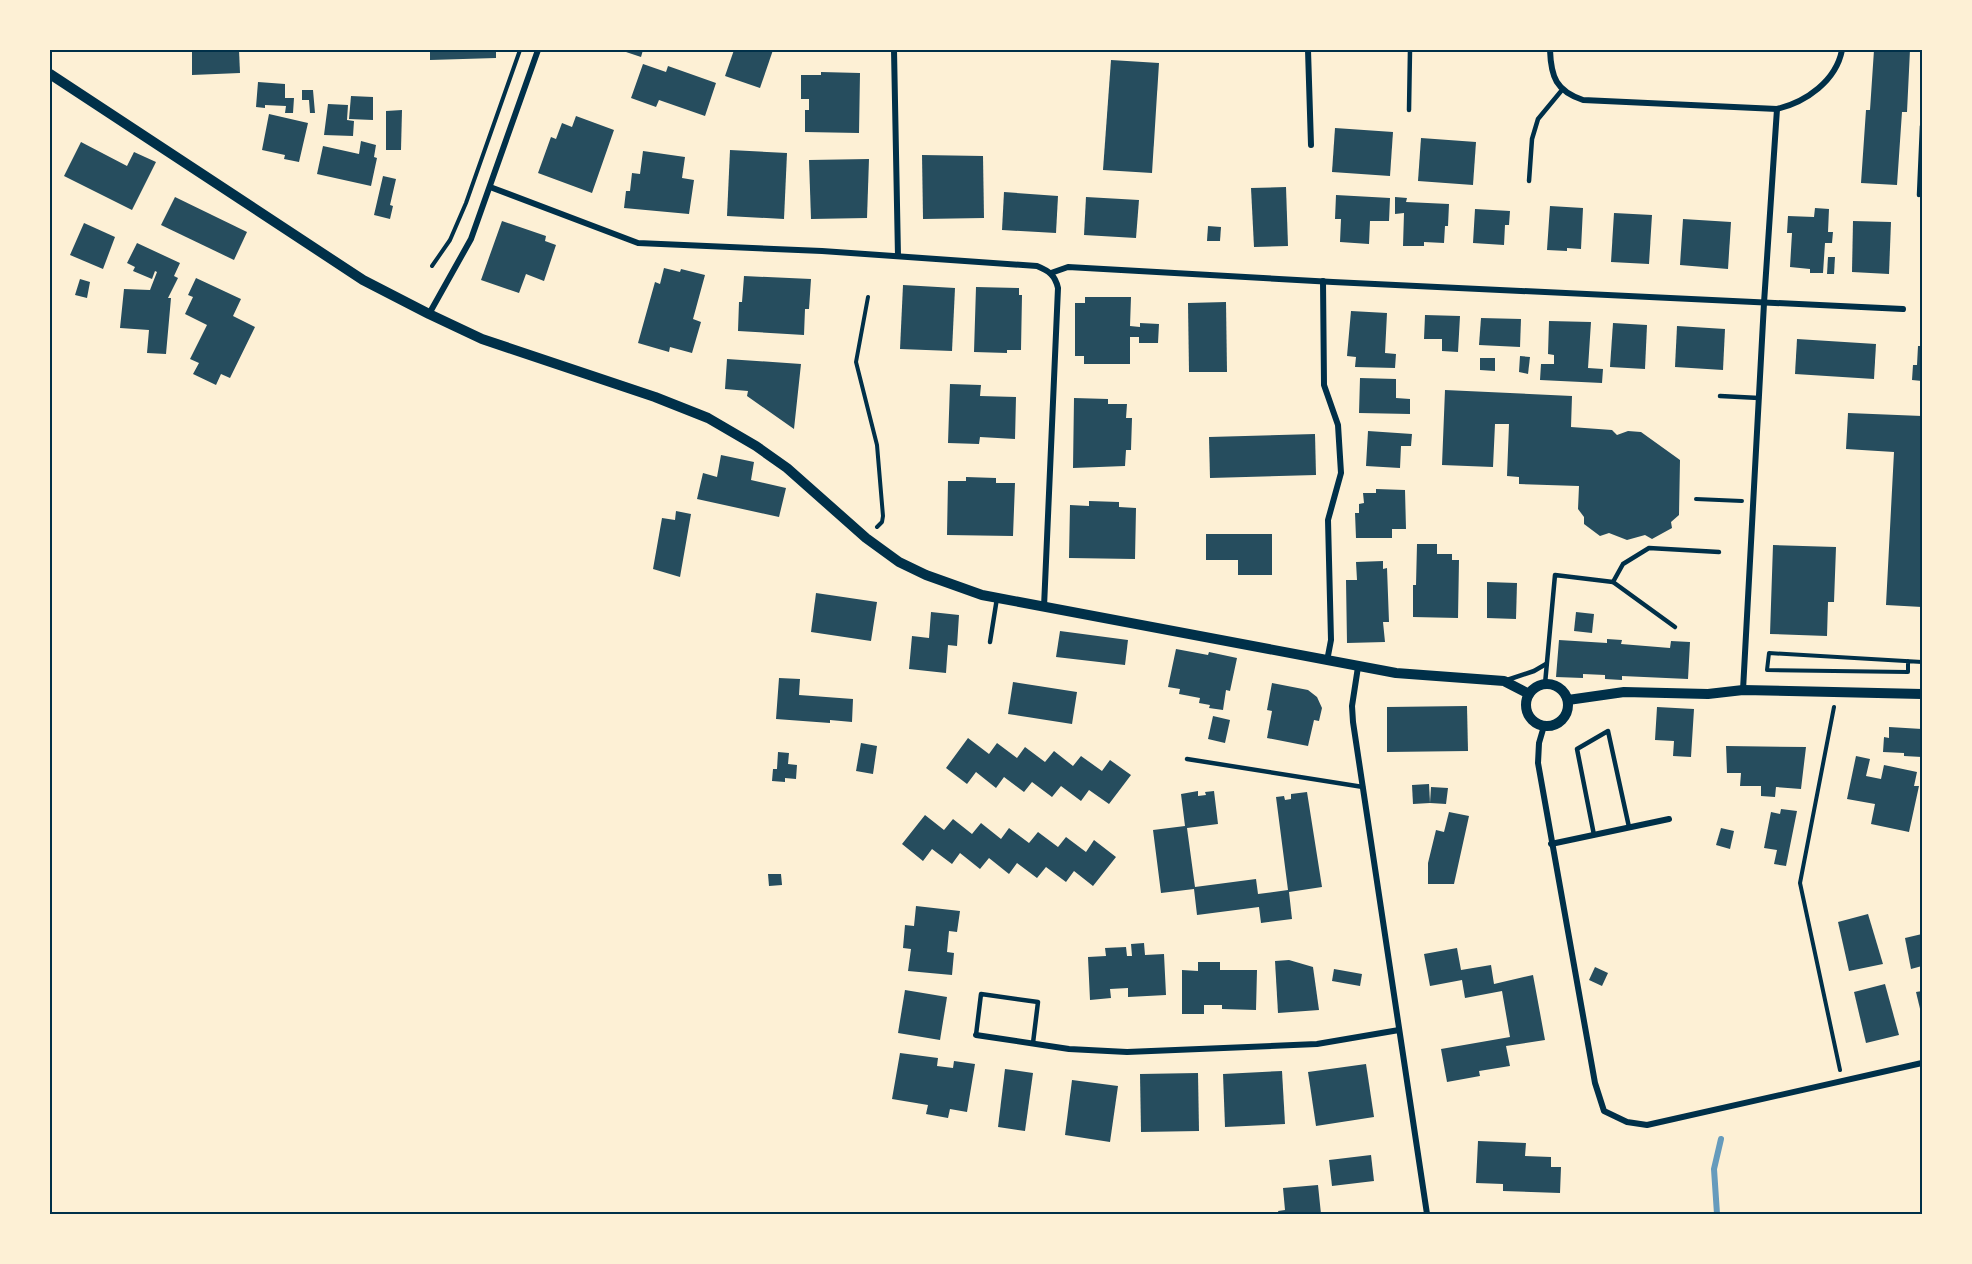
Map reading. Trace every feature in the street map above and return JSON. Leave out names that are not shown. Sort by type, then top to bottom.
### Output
[{"type":"street","points":[[429,314],[471,239],[538,50]]},
{"type":"street","points":[[894,50],[897,256]]},
{"type":"street","points":[[1308,50],[1311,145]]},
{"type":"street","points":[[1550,50],[1554,77],[1562,90],[1583,100],[1777,109],[1795,105],[1830,77],[1841,57],[1842,50]]},
{"type":"street","points":[[50,74],[363,280],[482,339],[655,397],[708,418],[756,446],[787,468],[866,538],[899,562],[926,575],[997,598],[1358,667],[1396,673],[1504,681],[1529,694]]},
{"type":"street","points":[[1743,690],[1777,109]]},
{"type":"street","points":[[490,187],[638,243],[897,256],[1037,266],[1051,273],[1056,279],[1058,288],[1044,607]]},
{"type":"street","points":[[1051,273],[1068,267],[1903,309]]},
{"type":"street","points":[[1323,281],[1324,385],[1338,425],[1341,465],[1341,473],[1328,520],[1331,640],[1328,661]]},
{"type":"street","points":[[1358,667],[1352,706],[1427,1215]]},
{"type":"street","points":[[1545,684],[1557,687],[1568,700],[1567,714],[1563,720],[1557,724],[1544,726],[1532,720],[1526,707],[1533,688],[1545,684]]},
{"type":"street","points":[[1568,700],[1624,692],[1708,694],[1743,690],[1923,694]]},
{"type":"street","points":[[1544,726],[1539,743],[1538,763],[1595,1083],[1604,1111],[1627,1122],[1647,1125],[1923,1063]]},
{"type":"street","points":[[1551,844],[1669,819]]},
{"type":"street","points":[[976,1035],[1070,1049],[1127,1052],[1317,1044],[1399,1030]]},
{"type":"lane","points":[[1408,110],[1410,50]]},
{"type":"lane","points":[[1529,181],[1532,139],[1538,119],[1562,90]]},
{"type":"lane","points":[[1919,195],[1923,126]]},
{"type":"lane","points":[[1720,396],[1759,398]]},
{"type":"lane","points":[[1613,582],[1623,564],[1649,548],[1719,552]]},
{"type":"lane","points":[[1545,684],[1555,575],[1613,582],[1675,627]]},
{"type":"lane","points":[[990,642],[997,598]]},
{"type":"lane","points":[[1504,681],[1534,671],[1546,664]]},
{"type":"lane","points":[[1594,835],[1577,749],[1608,731],[1629,827]]},
{"type":"lane","points":[[1187,759],[1363,787]]},
{"type":"lane","points":[[976,1035],[981,994],[1038,1002],[1033,1043]]},
{"type":"path","points":[[432,266],[450,240],[466,203],[520,50]]},
{"type":"path","points":[[868,297],[856,362],[877,445],[882,522]]},
{"type":"path","points":[[1696,499],[1742,501]]},
{"type":"path","points":[[1908,661],[1908,672],[1767,670],[1769,654],[1908,661],[1923,662]]},
{"type":"path","points":[[1762,660],[1768,661]]},
{"type":"path","points":[[1836,691],[1834,713],[1800,883],[1842,1081]]},
{"type":"building","points":[[192,50],[239,50],[240,73],[192,75]]},
{"type":"building","points":[[430,50],[496,50],[496,58],[430,60]]},
{"type":"building","points":[[620,50],[643,50],[641,57]]},
{"type":"building","points":[[734,50],[773,50],[760,88],[725,76]]},
{"type":"building","points":[[1874,50],[1910,50],[1907,112],[1902,112],[1897,185],[1861,183],[1866,110],[1870,110]]},
{"type":"building","points":[[1111,60],[1159,63],[1152,173],[1103,170]]},
{"type":"building","points":[[643,64],[666,72],[668,66],[716,83],[705,116],[659,100],[656,107],[631,98]]},
{"type":"building","points":[[821,72],[860,73],[859,133],[805,132],[805,110],[809,110],[809,99],[801,99],[801,75],[821,75]]},
{"type":"building","points":[[258,82],[285,84],[285,98],[294,98],[293,113],[285,113],[286,106],[256,107]]},
{"type":"building","points":[[302,90],[313,90],[315,113],[310,113],[309,100],[302,100]]},
{"type":"building","points":[[351,96],[373,97],[373,120],[349,119]]},
{"type":"building","points":[[328,104],[348,105],[347,120],[354,121],[353,136],[324,135]]},
{"type":"building","points":[[402,110],[401,150],[386,150],[386,111]]},
{"type":"building","points":[[269,114],[308,123],[299,162],[284,159],[285,155],[262,150]]},
{"type":"building","points":[[576,116],[614,130],[592,193],[538,173],[551,137],[556,139],[562,123],[572,127]]},
{"type":"building","points":[[1335,128],[1393,132],[1390,176],[1332,172]]},
{"type":"building","points":[[1421,138],[1476,142],[1473,185],[1418,181]]},
{"type":"building","points":[[361,141],[376,145],[374,157],[377,158],[371,186],[317,174],[323,146],[359,154]]},
{"type":"building","points":[[81,142],[127,166],[134,152],[156,162],[132,210],[64,176]]},
{"type":"building","points":[[730,150],[787,153],[784,219],[727,216]]},
{"type":"building","points":[[643,151],[685,157],[682,178],[694,180],[689,214],[624,208],[626,191],[630,191],[632,173],[640,174]]},
{"type":"building","points":[[922,155],[983,156],[984,218],[923,219]]},
{"type":"building","points":[[869,159],[867,218],[811,219],[809,160]]},
{"type":"building","points":[[383,176],[396,179],[390,205],[393,206],[390,219],[374,215]]},
{"type":"building","points":[[1286,187],[1288,246],[1254,247],[1251,188]]},
{"type":"building","points":[[1004,192],[1058,196],[1056,233],[1002,230]]},
{"type":"building","points":[[1336,195],[1390,198],[1389,221],[1370,221],[1369,244],[1340,242],[1341,219],[1335,219]]},
{"type":"building","points":[[175,197],[247,232],[234,260],[161,225]]},
{"type":"building","points":[[1086,197],[1139,200],[1136,238],[1084,235]]},
{"type":"building","points":[[1395,197],[1407,198],[1406,202],[1449,204],[1448,226],[1445,226],[1444,243],[1424,242],[1424,246],[1403,246],[1404,213],[1395,214]]},
{"type":"building","points":[[1550,206],[1583,208],[1581,249],[1547,250]]},
{"type":"building","points":[[1815,208],[1829,209],[1828,232],[1833,232],[1832,243],[1825,243],[1823,273],[1810,273],[1810,269],[1790,267],[1792,233],[1787,233],[1788,216],[1814,217]]},
{"type":"building","points":[[1475,209],[1510,211],[1509,225],[1505,225],[1504,245],[1473,243]]},
{"type":"building","points":[[1614,213],[1652,215],[1649,264],[1611,262]]},
{"type":"building","points":[[1683,219],[1731,222],[1728,269],[1680,265]]},
{"type":"building","points":[[502,221],[546,236],[545,241],[556,245],[544,281],[526,274],[519,293],[481,280]]},
{"type":"building","points":[[1853,221],[1891,222],[1889,274],[1852,272]]},
{"type":"building","points":[[84,223],[115,237],[103,269],[70,255]]},
{"type":"building","points":[[1208,226],[1221,227],[1220,241],[1207,241]]},
{"type":"building","points":[[137,243],[180,263],[174,276],[178,278],[168,298],[171,298],[166,354],[147,353],[149,330],[120,328],[124,289],[150,290],[157,272],[155,271],[152,279],[133,271],[135,267],[127,263]]},
{"type":"building","points":[[1828,257],[1835,257],[1834,274],[1827,274]]},
{"type":"building","points":[[664,268],[680,272],[681,269],[705,275],[693,319],[701,322],[692,353],[670,347],[669,352],[638,343],[655,282],[660,284]]},
{"type":"building","points":[[744,276],[811,279],[809,309],[805,309],[804,335],[738,331],[739,302],[742,302]]},
{"type":"building","points":[[196,278],[241,299],[233,316],[255,327],[230,378],[221,374],[216,385],[193,374],[199,363],[190,359],[207,325],[185,314],[193,297],[188,295]]},
{"type":"building","points":[[80,279],[90,282],[87,298],[75,295]]},
{"type":"building","points":[[903,285],[955,288],[952,351],[900,349]]},
{"type":"building","points":[[976,287],[1019,288],[1019,295],[1022,295],[1021,350],[1007,350],[1007,353],[974,352]]},
{"type":"building","points":[[1085,297],[1131,297],[1130,326],[1140,327],[1140,323],[1159,324],[1158,343],[1139,343],[1139,337],[1130,337],[1130,364],[1084,364],[1084,356],[1075,356],[1075,303],[1085,303]]},
{"type":"building","points":[[1226,302],[1227,372],[1189,372],[1188,303]]},
{"type":"building","points":[[1351,311],[1387,313],[1385,353],[1396,354],[1395,368],[1355,367],[1356,357],[1347,356]]},
{"type":"building","points":[[1425,315],[1460,316],[1458,352],[1442,351],[1442,339],[1424,339]]},
{"type":"building","points":[[1481,318],[1521,319],[1520,347],[1479,345]]},
{"type":"building","points":[[1549,321],[1591,322],[1588,368],[1603,369],[1602,383],[1540,380],[1541,364],[1554,364],[1554,355],[1548,354]]},
{"type":"building","points":[[1613,323],[1647,325],[1645,369],[1610,367]]},
{"type":"building","points":[[1677,326],[1725,329],[1723,370],[1675,367]]},
{"type":"building","points":[[1797,339],[1876,344],[1874,379],[1795,374]]},
{"type":"building","points":[[1918,346],[1922,346],[1922,381],[1912,380],[1913,365],[1917,365]]},
{"type":"building","points":[[1520,356],[1530,357],[1528,374],[1519,372]]},
{"type":"building","points":[[1480,358],[1495,358],[1495,371],[1480,370]]},
{"type":"building","points":[[727,359],[801,364],[794,429],[747,396],[748,391],[725,389]]},
{"type":"building","points":[[1360,378],[1396,379],[1396,398],[1410,399],[1410,414],[1359,413]]},
{"type":"building","points":[[950,384],[981,385],[980,396],[1016,397],[1015,439],[980,437],[979,444],[948,443]]},
{"type":"building","points":[[1445,390],[1572,396],[1571,427],[1612,430],[1617,435],[1628,431],[1641,432],[1680,460],[1679,515],[1671,522],[1672,528],[1652,539],[1645,535],[1627,540],[1609,533],[1600,536],[1584,524],[1584,517],[1578,509],[1579,486],[1519,484],[1519,477],[1507,476],[1509,424],[1495,424],[1493,467],[1442,465]]},
{"type":"building","points":[[1074,398],[1108,399],[1108,404],[1127,404],[1126,418],[1132,418],[1131,450],[1126,450],[1125,466],[1073,468]]},
{"type":"building","points":[[1848,413],[1922,416],[1922,607],[1886,605],[1894,452],[1846,449]]},
{"type":"building","points":[[1368,431],[1412,434],[1411,446],[1401,446],[1400,468],[1366,466]]},
{"type":"building","points":[[1315,434],[1316,475],[1210,478],[1209,437]]},
{"type":"building","points":[[721,455],[754,462],[751,480],[786,488],[779,517],[697,499],[703,473],[717,477]]},
{"type":"building","points":[[966,477],[996,478],[996,483],[1015,483],[1013,536],[947,535],[948,481],[966,481]]},
{"type":"building","points":[[1376,489],[1405,490],[1406,529],[1392,529],[1392,538],[1356,538],[1355,513],[1359,513],[1359,504],[1364,503],[1363,493],[1376,493]]},
{"type":"building","points":[[1089,501],[1119,502],[1119,507],[1136,508],[1135,559],[1069,558],[1070,505],[1089,506]]},
{"type":"building","points":[[676,511],[691,514],[680,577],[653,569],[662,518],[675,520]]},
{"type":"building","points":[[1206,534],[1272,534],[1272,575],[1238,575],[1238,560],[1206,560]]},
{"type":"building","points":[[1417,544],[1437,544],[1437,554],[1452,554],[1452,560],[1459,560],[1458,618],[1413,617]]},
{"type":"building","points":[[1773,545],[1836,547],[1834,602],[1828,602],[1827,636],[1770,634]]},
{"type":"building","points":[[1383,561],[1383,569],[1387,568],[1389,622],[1383,622],[1385,642],[1347,643],[1346,580],[1357,580],[1356,562]]},
{"type":"building","points":[[1487,582],[1517,583],[1516,619],[1487,618]]},
{"type":"building","points":[[816,593],[877,602],[871,641],[811,632]]},
{"type":"building","points":[[931,612],[959,615],[957,646],[948,645],[946,673],[909,669],[912,636],[929,638]]},
{"type":"building","points":[[1576,612],[1594,614],[1592,633],[1574,631]]},
{"type":"building","points":[[1060,631],[1128,640],[1125,665],[1056,657]]},
{"type":"building","points":[[1607,639],[1622,640],[1621,644],[1670,648],[1671,641],[1690,642],[1688,679],[1622,676],[1622,680],[1605,679],[1605,675],[1583,674],[1583,678],[1556,677],[1559,640],[1607,643]]},
{"type":"building","points":[[1176,649],[1208,655],[1209,652],[1237,658],[1230,691],[1226,690],[1223,710],[1209,708],[1210,705],[1199,703],[1200,698],[1179,694],[1180,689],[1168,687]]},
{"type":"building","points":[[779,678],[800,679],[799,695],[853,699],[852,722],[830,720],[830,723],[776,719]]},
{"type":"building","points":[[1013,682],[1077,692],[1072,724],[1008,714]]},
{"type":"building","points":[[1272,683],[1308,690],[1317,697],[1322,708],[1319,721],[1314,720],[1308,746],[1267,738],[1272,711],[1267,710]]},
{"type":"building","points":[[1467,706],[1468,751],[1387,752],[1387,707]]},
{"type":"building","points":[[1657,707],[1694,709],[1691,757],[1673,756],[1674,741],[1655,740]]},
{"type":"building","points":[[1213,716],[1230,720],[1225,743],[1208,739]]},
{"type":"building","points":[[1889,727],[1922,729],[1922,757],[1883,752],[1884,737],[1889,738]]},
{"type":"building","points":[[968,738],[989,754],[997,743],[1017,758],[1025,747],[1045,762],[1054,751],[1073,766],[1081,756],[1102,771],[1110,760],[1131,775],[1109,804],[1089,790],[1081,801],[1061,786],[1052,797],[1032,782],[1024,792],[1004,777],[996,788],[976,772],[967,784],[946,768]]},
{"type":"building","points":[[861,743],[877,746],[873,774],[856,771]]},
{"type":"building","points":[[1726,746],[1806,747],[1801,789],[1776,787],[1775,797],[1761,796],[1761,786],[1740,786],[1741,773],[1727,773]]},
{"type":"building","points":[[778,752],[789,753],[788,764],[797,765],[796,779],[785,778],[785,782],[772,781],[773,769],[777,769]]},
{"type":"building","points":[[1856,756],[1870,759],[1866,776],[1881,779],[1884,765],[1917,772],[1914,786],[1919,786],[1909,832],[1871,824],[1875,804],[1847,799]]},
{"type":"building","points":[[1429,784],[1430,803],[1413,804],[1412,785]]},
{"type":"building","points":[[1431,787],[1448,788],[1446,804],[1430,803]]},
{"type":"building","points":[[1198,791],[1198,796],[1214,791],[1218,824],[1187,828],[1195,887],[1256,879],[1258,894],[1288,890],[1276,797],[1284,796],[1285,800],[1291,799],[1291,794],[1307,792],[1322,887],[1289,892],[1292,919],[1261,923],[1259,907],[1197,915],[1194,889],[1161,893],[1153,830],[1185,826],[1181,794]]},
{"type":"building","points":[[1781,809],[1797,811],[1786,866],[1774,864],[1777,850],[1764,848],[1771,812],[1780,814]]},
{"type":"building","points":[[1449,812],[1469,816],[1454,884],[1428,884],[1428,863],[1436,830],[1444,832]]},
{"type":"building","points":[[925,815],[944,830],[953,819],[972,834],[981,823],[1001,839],[1009,828],[1029,843],[1038,832],[1058,847],[1066,837],[1086,852],[1094,840],[1116,857],[1093,886],[1074,871],[1066,882],[1046,867],[1037,878],[1017,863],[1009,874],[989,858],[980,869],[960,853],[952,864],[932,849],[923,861],[902,844]]},
{"type":"building","points":[[1721,828],[1734,831],[1730,849],[1716,845]]},
{"type":"building","points":[[768,874],[781,874],[782,885],[769,886]]},
{"type":"building","points":[[916,906],[960,911],[957,932],[949,931],[947,952],[954,953],[952,975],[908,971],[911,949],[903,948],[905,925],[914,926]]},
{"type":"building","points":[[1868,914],[1883,964],[1849,971],[1838,922]]},
{"type":"building","points":[[1922,934],[1922,966],[1911,969],[1905,938]]},
{"type":"building","points":[[1144,943],[1145,955],[1164,954],[1166,995],[1128,997],[1128,988],[1110,989],[1111,998],[1090,1000],[1088,957],[1106,956],[1105,948],[1126,947],[1127,956],[1132,956],[1131,944]]},
{"type":"building","points":[[1457,948],[1461,970],[1491,965],[1494,984],[1533,975],[1545,1040],[1506,1046],[1510,1066],[1479,1071],[1480,1076],[1447,1082],[1441,1049],[1510,1037],[1502,991],[1465,998],[1462,980],[1430,986],[1424,954]]},
{"type":"building","points":[[1289,960],[1313,967],[1319,1010],[1278,1013],[1275,961]]},
{"type":"building","points":[[1198,962],[1220,962],[1220,970],[1257,970],[1256,1010],[1222,1009],[1222,1005],[1204,1005],[1204,1014],[1182,1014],[1182,970],[1198,971]]},
{"type":"building","points":[[1595,967],[1608,973],[1602,986],[1589,980]]},
{"type":"building","points":[[1334,969],[1362,974],[1360,986],[1332,981]]},
{"type":"building","points":[[1885,984],[1899,1035],[1866,1043],[1854,992]]},
{"type":"building","points":[[905,990],[947,997],[940,1040],[898,1033]]},
{"type":"building","points":[[1922,991],[1922,1017],[1916,992]]},
{"type":"building","points":[[900,1053],[938,1058],[937,1066],[953,1068],[954,1061],[975,1064],[967,1112],[950,1109],[948,1118],[926,1114],[928,1105],[892,1099]]},
{"type":"building","points":[[1366,1064],[1374,1117],[1316,1126],[1308,1072]]},
{"type":"building","points":[[1005,1069],[1033,1073],[1025,1131],[998,1127]]},
{"type":"building","points":[[1282,1071],[1285,1124],[1225,1127],[1223,1074]]},
{"type":"building","points":[[1198,1073],[1199,1131],[1141,1132],[1140,1074]]},
{"type":"building","points":[[1072,1080],[1118,1086],[1110,1142],[1065,1135]]},
{"type":"building","points":[[1478,1141],[1526,1143],[1525,1156],[1551,1157],[1551,1167],[1561,1167],[1560,1193],[1503,1191],[1503,1184],[1476,1183]]},
{"type":"building","points":[[1371,1155],[1374,1181],[1332,1186],[1329,1160]]},
{"type":"building","points":[[1318,1185],[1321,1214],[1279,1214],[1278,1211],[1285,1210],[1283,1188]]},
{"type":"waterway","points":[[1717,1214],[1714,1169],[1721,1139]]}]
